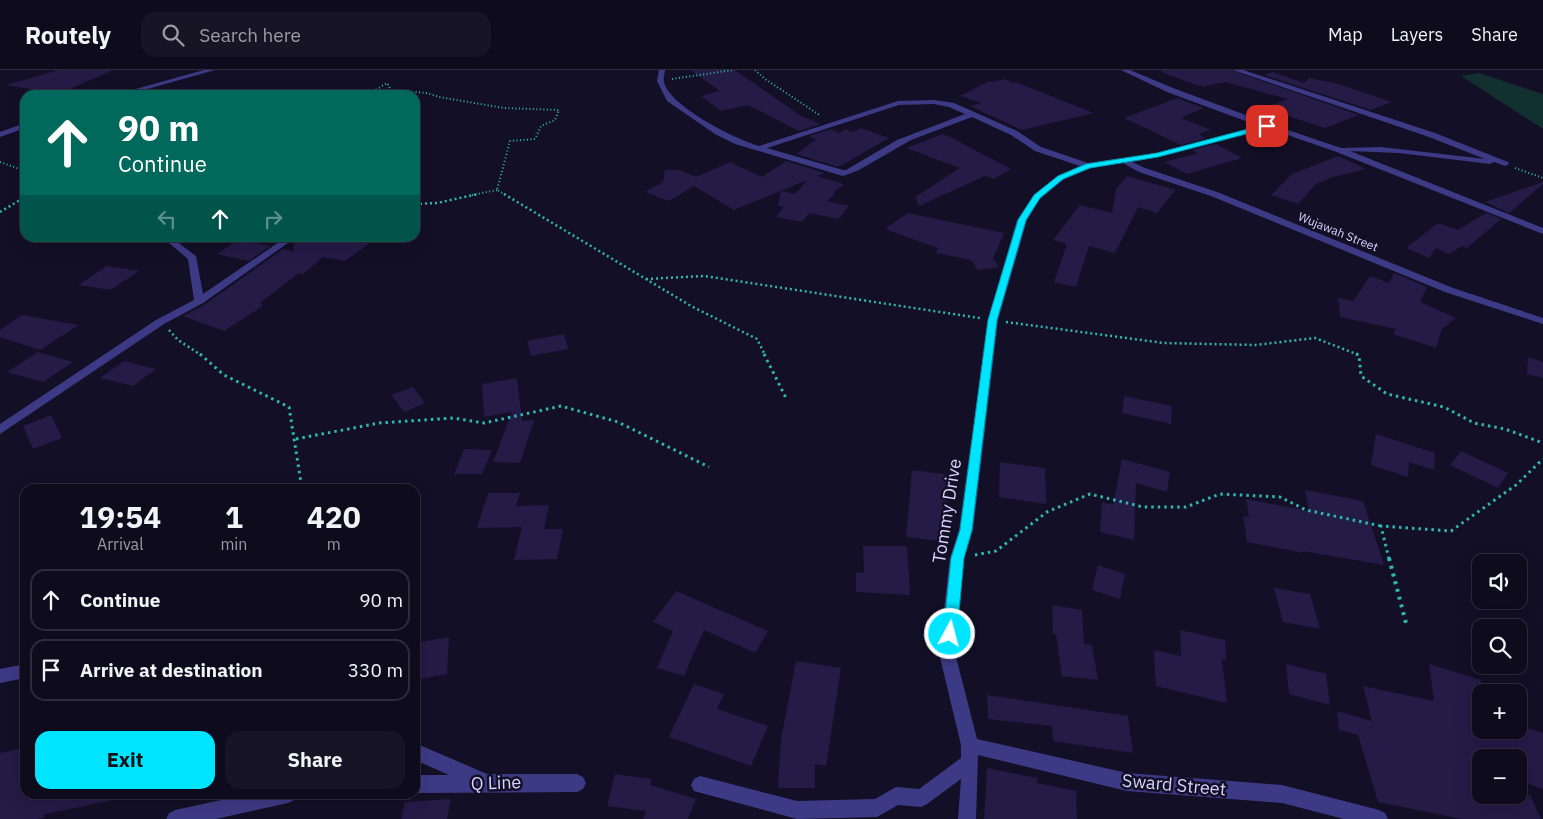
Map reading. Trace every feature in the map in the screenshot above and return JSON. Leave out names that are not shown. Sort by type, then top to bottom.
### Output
[{"type":"street","points":[[137,90],[212,70]]},
{"type":"street","points":[[662,70],[660,81],[670,99],[718,132],[738,142],[839,172],[847,172],[901,142],[936,126],[972,114]]},
{"type":"street","points":[[1124,70],[1170,90],[1267,126],[1337,149],[1543,231]]},
{"type":"street","points":[[1236,70],[1441,138],[1505,164]]},
{"type":"street","points":[[759,148],[898,103],[911,102],[941,103],[972,114],[1014,133],[1038,149],[1088,166],[1158,155],[1267,126]]},
{"type":"street","points":[[0,135],[20,127]]},
{"type":"street","points":[[1337,149],[1365,148],[1429,153],[1505,164]]},
{"type":"street","name":"Wujawah Street","points":[[1126,161],[1142,170],[1214,194],[1449,290],[1543,321]]},
{"type":"street","name":"Tommy Drive","points":[[967,819],[970,754],[947,653],[957,558],[966,530],[992,320],[1022,220],[1037,197],[1060,178],[1088,166]]},
{"type":"street","points":[[173,242],[193,258],[199,301]]},
{"type":"street","points":[[0,430],[160,322],[199,301],[284,242]]},
{"type":"street","points":[[0,676],[20,672]]},
{"type":"street","points":[[420,753],[489,784]]},
{"type":"street","points":[[700,785],[797,810],[877,808],[896,796],[921,798],[970,754]]},
{"type":"street","name":"Sward Street","points":[[970,754],[1127,782],[1282,794],[1379,819]]},
{"type":"street","name":"Q Line","points":[[420,784],[489,784],[524,781],[577,784]]},
{"type":"street","points":[[175,819],[265,799]]},
{"type":"path","points":[[660,81],[733,70]]},
{"type":"path","points":[[755,70],[816,114],[837,124]]},
{"type":"path","points":[[375,90],[387,83],[391,90]]},
{"type":"path","points":[[420,92],[427,92],[439,97],[504,108],[559,110],[555,120],[542,126],[535,139],[510,142],[496,190]]},
{"type":"path","points":[[0,162],[20,168]]},
{"type":"path","points":[[1505,164],[1543,178]]},
{"type":"path","points":[[420,204],[437,203],[496,190],[691,306],[757,339],[787,400]]},
{"type":"path","points":[[0,212],[20,200]]},
{"type":"path","points":[[646,279],[704,276],[992,320],[1164,343],[1255,345],[1315,338],[1359,355],[1361,376],[1387,394],[1444,407],[1474,423],[1505,429],[1543,443]]},
{"type":"path","points":[[160,322],[178,340],[193,348],[224,375],[289,407],[296,439],[301,484]]},
{"type":"path","points":[[296,439],[380,423],[453,418],[484,423],[561,406],[618,422],[709,467]]},
{"type":"path","points":[[957,558],[996,551],[1047,512],[1090,494],[1143,507],[1186,507],[1220,494],[1280,497],[1306,510],[1381,526],[1451,531],[1516,485],[1543,459]]},
{"type":"path","points":[[1381,526],[1407,627]]},
{"type":"green space","points":[[1479,73],[1543,94],[1543,129],[1461,76]]},
{"type":"building","points":[[59,70],[113,70],[68,90],[35,90],[6,85]]},
{"type":"building","points":[[690,70],[735,70],[801,116],[821,124],[799,131],[748,105],[721,111],[701,96],[720,91]]},
{"type":"building","points":[[1162,70],[1231,70],[1359,115],[1325,128],[1263,108],[1288,99],[1225,82],[1202,87],[1161,72]]},
{"type":"building","points":[[1273,72],[1304,83],[1309,78],[1335,83],[1392,102],[1371,110],[1264,75]]},
{"type":"building","points":[[1005,79],[1094,113],[1022,130],[970,106],[982,103],[960,96],[989,81]]},
{"type":"building","points":[[1177,98],[1204,108],[1181,118],[1211,130],[1199,134],[1206,138],[1181,145],[1124,118]]},
{"type":"building","points":[[861,128],[889,138],[838,167],[796,154],[816,140],[809,136],[831,129],[839,133],[846,129],[853,132]]},
{"type":"building","points":[[943,134],[1011,169],[994,179],[985,176],[919,206],[915,197],[960,168],[906,148]]},
{"type":"building","points":[[1216,144],[1242,158],[1187,174],[1164,162],[1198,153],[1192,150]]},
{"type":"building","points":[[1338,156],[1366,169],[1333,177],[1316,184],[1298,204],[1271,195],[1292,174]]},
{"type":"building","points":[[786,161],[825,173],[817,176],[844,184],[827,201],[849,206],[839,219],[809,213],[802,222],[776,217],[784,207],[778,206],[781,191],[795,194],[807,180],[734,210],[694,186],[669,201],[645,192],[663,182],[665,170],[680,170],[696,177],[730,162],[762,177]]},
{"type":"building","points":[[1127,176],[1176,190],[1157,213],[1138,207],[1115,253],[1089,246],[1076,287],[1054,282],[1067,244],[1053,240],[1080,205],[1112,213],[1116,189]]},
{"type":"building","points":[[1543,182],[1509,213],[1485,202]]},
{"type":"building","points":[[908,213],[1004,233],[993,259],[999,267],[978,270],[971,260],[936,253],[938,248],[887,230],[886,228]]},
{"type":"building","points":[[1486,213],[1501,219],[1467,248],[1462,246],[1449,254],[1436,248],[1429,258],[1406,248],[1438,223],[1458,230]]},
{"type":"building","points":[[235,242],[249,242],[270,246],[249,261],[217,254]]},
{"type":"building","points":[[294,242],[371,242],[345,261],[323,257],[303,274],[299,273],[260,303],[263,306],[224,331],[183,316],[204,305],[283,249],[294,251]]},
{"type":"building","points":[[107,266],[139,271],[111,290],[78,285]]},
{"type":"building","points":[[1394,273],[1427,287],[1420,302],[1456,318],[1442,329],[1436,348],[1393,334],[1396,329],[1340,317],[1338,298],[1353,301],[1370,276],[1389,283]]},
{"type":"building","points":[[22,315],[79,325],[40,350],[0,337],[0,330]]},
{"type":"building","points":[[564,334],[568,349],[531,356],[527,341]]},
{"type":"building","points":[[38,352],[73,362],[43,382],[7,372]]},
{"type":"building","points":[[1528,357],[1543,362],[1543,378],[1527,374]]},
{"type":"building","points":[[124,361],[156,369],[133,386],[100,378]]},
{"type":"building","points":[[517,378],[522,421],[534,420],[520,463],[493,462],[512,412],[484,417],[482,384]]},
{"type":"building","points":[[413,387],[425,403],[404,412],[391,395]]},
{"type":"building","points":[[1124,396],[1172,406],[1171,424],[1122,413]]},
{"type":"building","points":[[51,415],[62,438],[33,449],[23,426]]},
{"type":"building","points":[[1376,434],[1435,453],[1434,470],[1409,462],[1408,477],[1371,465]]},
{"type":"building","points":[[464,449],[492,450],[482,474],[454,474]]},
{"type":"building","points":[[1461,451],[1508,473],[1498,488],[1450,465]]},
{"type":"building","points":[[1122,459],[1170,472],[1167,492],[1136,483],[1134,540],[1100,532],[1102,502],[1113,505]]},
{"type":"building","points":[[1000,462],[1045,468],[1046,504],[999,497]]},
{"type":"building","points":[[912,470],[950,475],[946,519],[950,519],[948,542],[906,537]]},
{"type":"building","points":[[1305,490],[1363,501],[1384,565],[1302,551],[1303,553],[1247,542],[1243,516],[1249,517],[1246,499],[1309,511]]},
{"type":"building","points":[[488,493],[520,493],[516,506],[549,505],[544,529],[563,529],[557,559],[514,560],[522,527],[477,528]]},
{"type":"building","points":[[863,546],[907,546],[910,595],[856,592],[856,572],[864,573]]},
{"type":"building","points":[[1098,565],[1125,574],[1120,599],[1092,590]]},
{"type":"building","points":[[1274,588],[1310,594],[1320,629],[1283,622]]},
{"type":"building","points":[[676,591],[768,631],[755,653],[704,630],[684,676],[657,668],[673,631],[653,622]]},
{"type":"building","points":[[1052,605],[1082,610],[1084,644],[1092,645],[1098,680],[1062,676],[1056,634],[1053,634]]},
{"type":"building","points":[[1180,630],[1225,640],[1226,660],[1222,659],[1227,703],[1156,686],[1154,650],[1181,656]]},
{"type":"building","points":[[449,637],[447,674],[420,679],[420,642]]},
{"type":"building","points":[[796,661],[841,668],[826,766],[815,764],[815,788],[778,788],[781,739]]},
{"type":"building","points":[[1286,664],[1326,674],[1330,705],[1289,694]]},
{"type":"building","points":[[1429,664],[1481,680],[1481,684],[1472,684],[1472,739],[1527,739],[1527,728],[1543,733],[1543,789],[1527,784],[1527,749],[1472,749],[1472,804],[1527,804],[1527,795],[1530,795],[1541,819],[1462,819],[1378,802],[1358,735],[1339,730],[1337,711],[1372,721],[1363,686],[1434,701]]},
{"type":"building","points":[[694,684],[724,694],[717,709],[768,726],[751,766],[669,737]]},
{"type":"building","points":[[987,695],[1128,716],[1133,753],[1053,741],[1052,726],[988,719]]},
{"type":"building","points":[[20,749],[20,799],[109,799],[109,801],[45,814],[44,818],[0,819],[0,753]]},
{"type":"building","points":[[987,768],[1037,778],[1037,783],[1076,791],[1077,819],[984,819]]},
{"type":"building","points":[[615,774],[651,779],[650,785],[696,799],[688,819],[643,819],[646,811],[607,806]]},
{"type":"building","points":[[451,799],[447,819],[401,819],[405,802]]},
{"type":"route","points":[[950,634],[957,558],[966,530],[992,320],[1022,220],[1037,197],[1060,178],[1088,166],[1158,155],[1267,126]]}]
